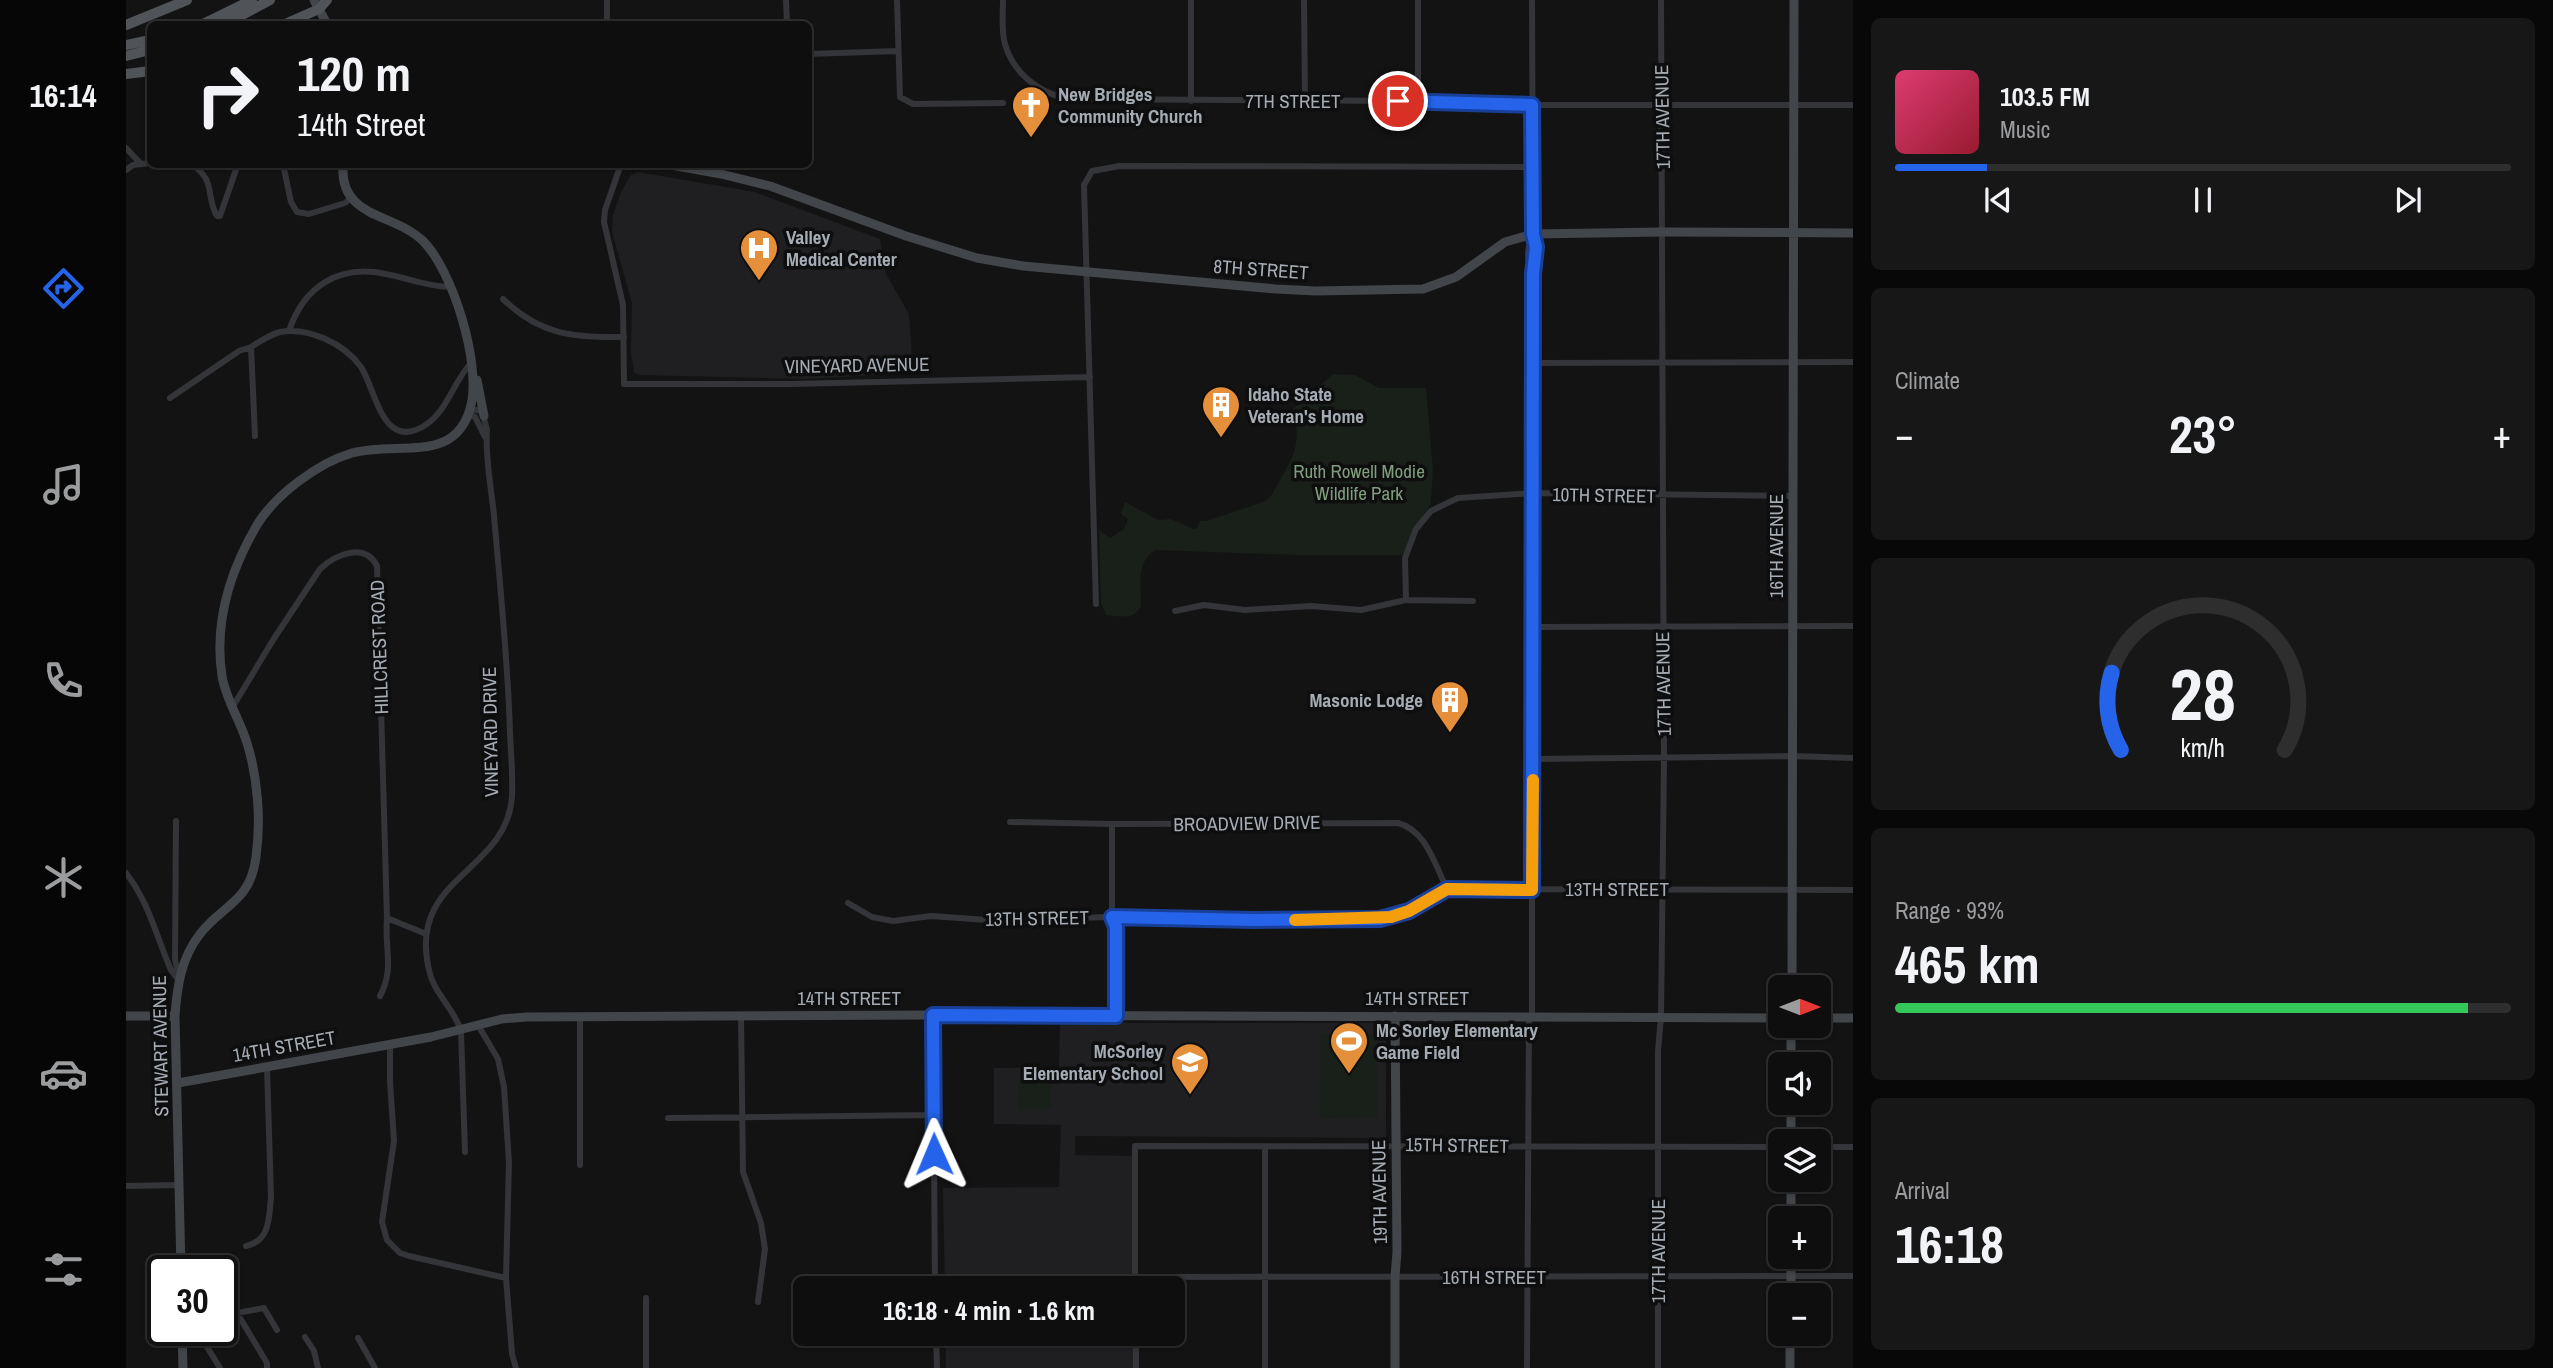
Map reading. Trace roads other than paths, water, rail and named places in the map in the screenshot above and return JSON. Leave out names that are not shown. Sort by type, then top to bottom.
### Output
[{"type":"main road","points":[[126,25],[187,0]]},
{"type":"main road","points":[[209,21],[252,0]]},
{"type":"main road","points":[[231,21],[270,0]]},
{"type":"main road","points":[[290,21],[327,0]]},
{"type":"main road","points":[[126,45],[147,41]]},
{"type":"main road","points":[[126,55],[147,51]]},
{"type":"main road","points":[[126,74],[147,71]]},
{"type":"street","points":[[607,0],[607,21]]},
{"type":"street","points":[[786,0],[787,21]]},
{"type":"street","points":[[897,0],[898,92],[902,99],[913,104],[1003,103]]},
{"type":"street","name":"7TH STREET","points":[[1003,0],[1003,34],[1013,62],[1033,84],[1053,95],[1068,99],[1418,101],[1532,105],[1853,105]]},
{"type":"street","points":[[1191,0],[1191,101]]},
{"type":"street","points":[[1304,0],[1305,101]]},
{"type":"street","points":[[1418,0],[1418,101]]},
{"type":"street","points":[[1527,1367],[1533,759],[1533,274],[1527,248],[1533,234],[1532,0]]},
{"type":"street","name":"17TH AVENUE","points":[[1658,1368],[1658,1051],[1661,1017],[1664,759],[1661,0]]},
{"type":"street","name":"16TH AVENUE","points":[[1792,975],[1794,0]]},
{"type":"street","points":[[316,5],[325,21]]},
{"type":"street","points":[[812,54],[898,51]]},
{"type":"street","points":[[126,148],[141,164]]},
{"type":"street","points":[[126,170],[147,163]]},
{"type":"street","points":[[1096,604],[1084,185],[1092,171],[1120,166],[1532,167]]},
{"type":"street","points":[[197,168],[209,184],[212,206],[217,216],[220,216],[237,168]]},
{"type":"street","points":[[285,168],[291,202],[297,212],[309,214],[350,199]]},
{"type":"street","points":[[343,168],[343,181],[350,199],[366,211],[416,235],[435,255],[451,287],[484,416]]},
{"type":"street","points":[[503,299],[521,316],[550,330],[569,334],[624,337],[623,305],[604,222],[605,210],[620,168]]},
{"type":"street","name":"8TH STREET","points":[[688,168],[771,186],[903,235],[976,258],[1023,266],[1276,289],[1412,290],[1446,283],[1500,245],[1533,234],[1853,233]]},
{"type":"street","points":[[289,331],[304,300],[331,278],[371,272],[432,286],[451,287]]},
{"type":"street","points":[[170,398],[239,351],[269,336],[289,331],[324,339],[343,349],[359,364],[385,419],[393,428],[401,431],[418,429],[436,416],[472,362]]},
{"type":"street","name":"VINEYARD AVENUE","points":[[624,337],[624,384],[791,384],[1090,377]]},
{"type":"street","points":[[251,347],[255,436]]},
{"type":"street","points":[[126,873],[146,905],[171,970],[179,979],[192,944],[201,932],[237,901],[246,889],[256,859],[258,823],[254,775],[247,743],[222,678],[220,652],[221,617],[241,557],[263,517],[296,484],[327,463],[378,447],[419,448],[441,444],[456,435],[469,411],[473,393],[472,362]]},
{"type":"street","points":[[1532,363],[1853,362]]},
{"type":"street","points":[[469,411],[481,410],[484,416]]},
{"type":"street","name":"VINEYARD DRIVE","points":[[469,411],[476,418],[486,439]]},
{"type":"street","name":"VINEYARD DRIVE","points":[[461,1031],[432,980],[426,952],[426,934],[437,900],[489,849],[505,821],[512,798],[509,688],[484,416]]},
{"type":"street","name":"10TH STREET","points":[[1406,600],[1406,552],[1416,529],[1431,511],[1458,498],[1532,493],[1793,496]]},
{"type":"street","name":"HILLCREST ROAD","points":[[232,708],[320,569],[326,563],[348,553],[366,553],[373,557],[377,566],[387,918]]},
{"type":"street","points":[[1175,611],[1204,605],[1252,610],[1311,606],[1361,610],[1406,600],[1473,601]]},
{"type":"street","points":[[1533,627],[1853,626]]},
{"type":"street","points":[[1533,759],[1792,756],[1853,758]]},
{"type":"street","name":"STEWART AVENUE","points":[[176,821],[175,959],[179,979],[175,1016],[181,1255]]},
{"type":"street","name":"BROADVIEW DRIVE","points":[[1010,822],[1398,823],[1411,827],[1421,837],[1447,889]]},
{"type":"street","points":[[1112,824],[1116,1016]]},
{"type":"street","name":"13TH STREET","points":[[848,902],[872,917],[893,921],[931,916],[987,920],[1112,917],[1380,919],[1409,911],[1447,889],[1853,890]]},
{"type":"street","points":[[380,996],[389,976],[385,938],[387,918],[426,934]]},
{"type":"street","points":[[933,1015],[935,1276]]},
{"type":"street","name":"14TH STREET","points":[[178,1083],[461,1031],[502,1019],[580,1016],[933,1015],[1768,1018]]},
{"type":"street","points":[[126,1016],[175,1016]]},
{"type":"street","points":[[580,1016],[580,1166]]},
{"type":"street","points":[[741,1016],[743,1172],[761,1223],[765,1249],[758,1302]]},
{"type":"street","name":"19TH AVENUE","points":[[1395,1016],[1395,1368]]},
{"type":"street","points":[[1831,1018],[1853,1018]]},
{"type":"street","points":[[478,1025],[498,1059],[504,1087],[509,1162],[506,1278],[512,1354],[516,1368]]},
{"type":"street","points":[[461,1031],[465,1152]]},
{"type":"street","points":[[390,1045],[394,1142],[391,1177],[383,1215],[387,1240],[400,1253],[409,1256],[506,1278]]},
{"type":"street","points":[[246,1246],[256,1244],[262,1239],[270,1216],[267,1067]]},
{"type":"street","points":[[668,1118],[933,1115]]},
{"type":"street","name":"15TH STREET","points":[[1135,1276],[1135,1146],[1396,1144],[1768,1147]]},
{"type":"street","points":[[1265,1147],[1265,1368]]},
{"type":"street","points":[[1831,1147],[1853,1147]]},
{"type":"street","points":[[126,1186],[180,1185]]},
{"type":"street","points":[[1791,1269],[1791,1283]]},
{"type":"street","name":"16TH STREET","points":[[1185,1277],[1853,1276]]},
{"type":"street","points":[[646,1298],[646,1368]]},
{"type":"street","points":[[267,1368],[267,1363],[237,1313],[264,1308],[277,1330]]},
{"type":"street","points":[[305,1337],[314,1351],[318,1368]]},
{"type":"street","points":[[358,1338],[375,1368]]},
{"type":"street","points":[[182,1346],[183,1368]]},
{"type":"street","points":[[207,1346],[220,1368]]},
{"type":"street","points":[[936,1346],[937,1368]]},
{"type":"street","points":[[1136,1346],[1136,1368]]},
{"type":"street","points":[[1790,1346],[1790,1368]]},
{"type":"place","name":"New Bridges Community Church","points":[[1031,139]]},
{"type":"place","name":"Valley Medical Center","points":[[759,282]]},
{"type":"place","name":"Idaho State Veteran's Home","points":[[1221,439]]},
{"type":"place","name":"Masonic Lodge","points":[[1450,734]]},
{"type":"place","name":"Mc Sorley Elementary Game Field","points":[[1349,1075]]},
{"type":"place","name":"McSorley Elementary School","points":[[1190,1096]]},
{"type":"park label","name":"Ruth Rowell Modie Wildlife Park","points":[[1359,482]]}]
